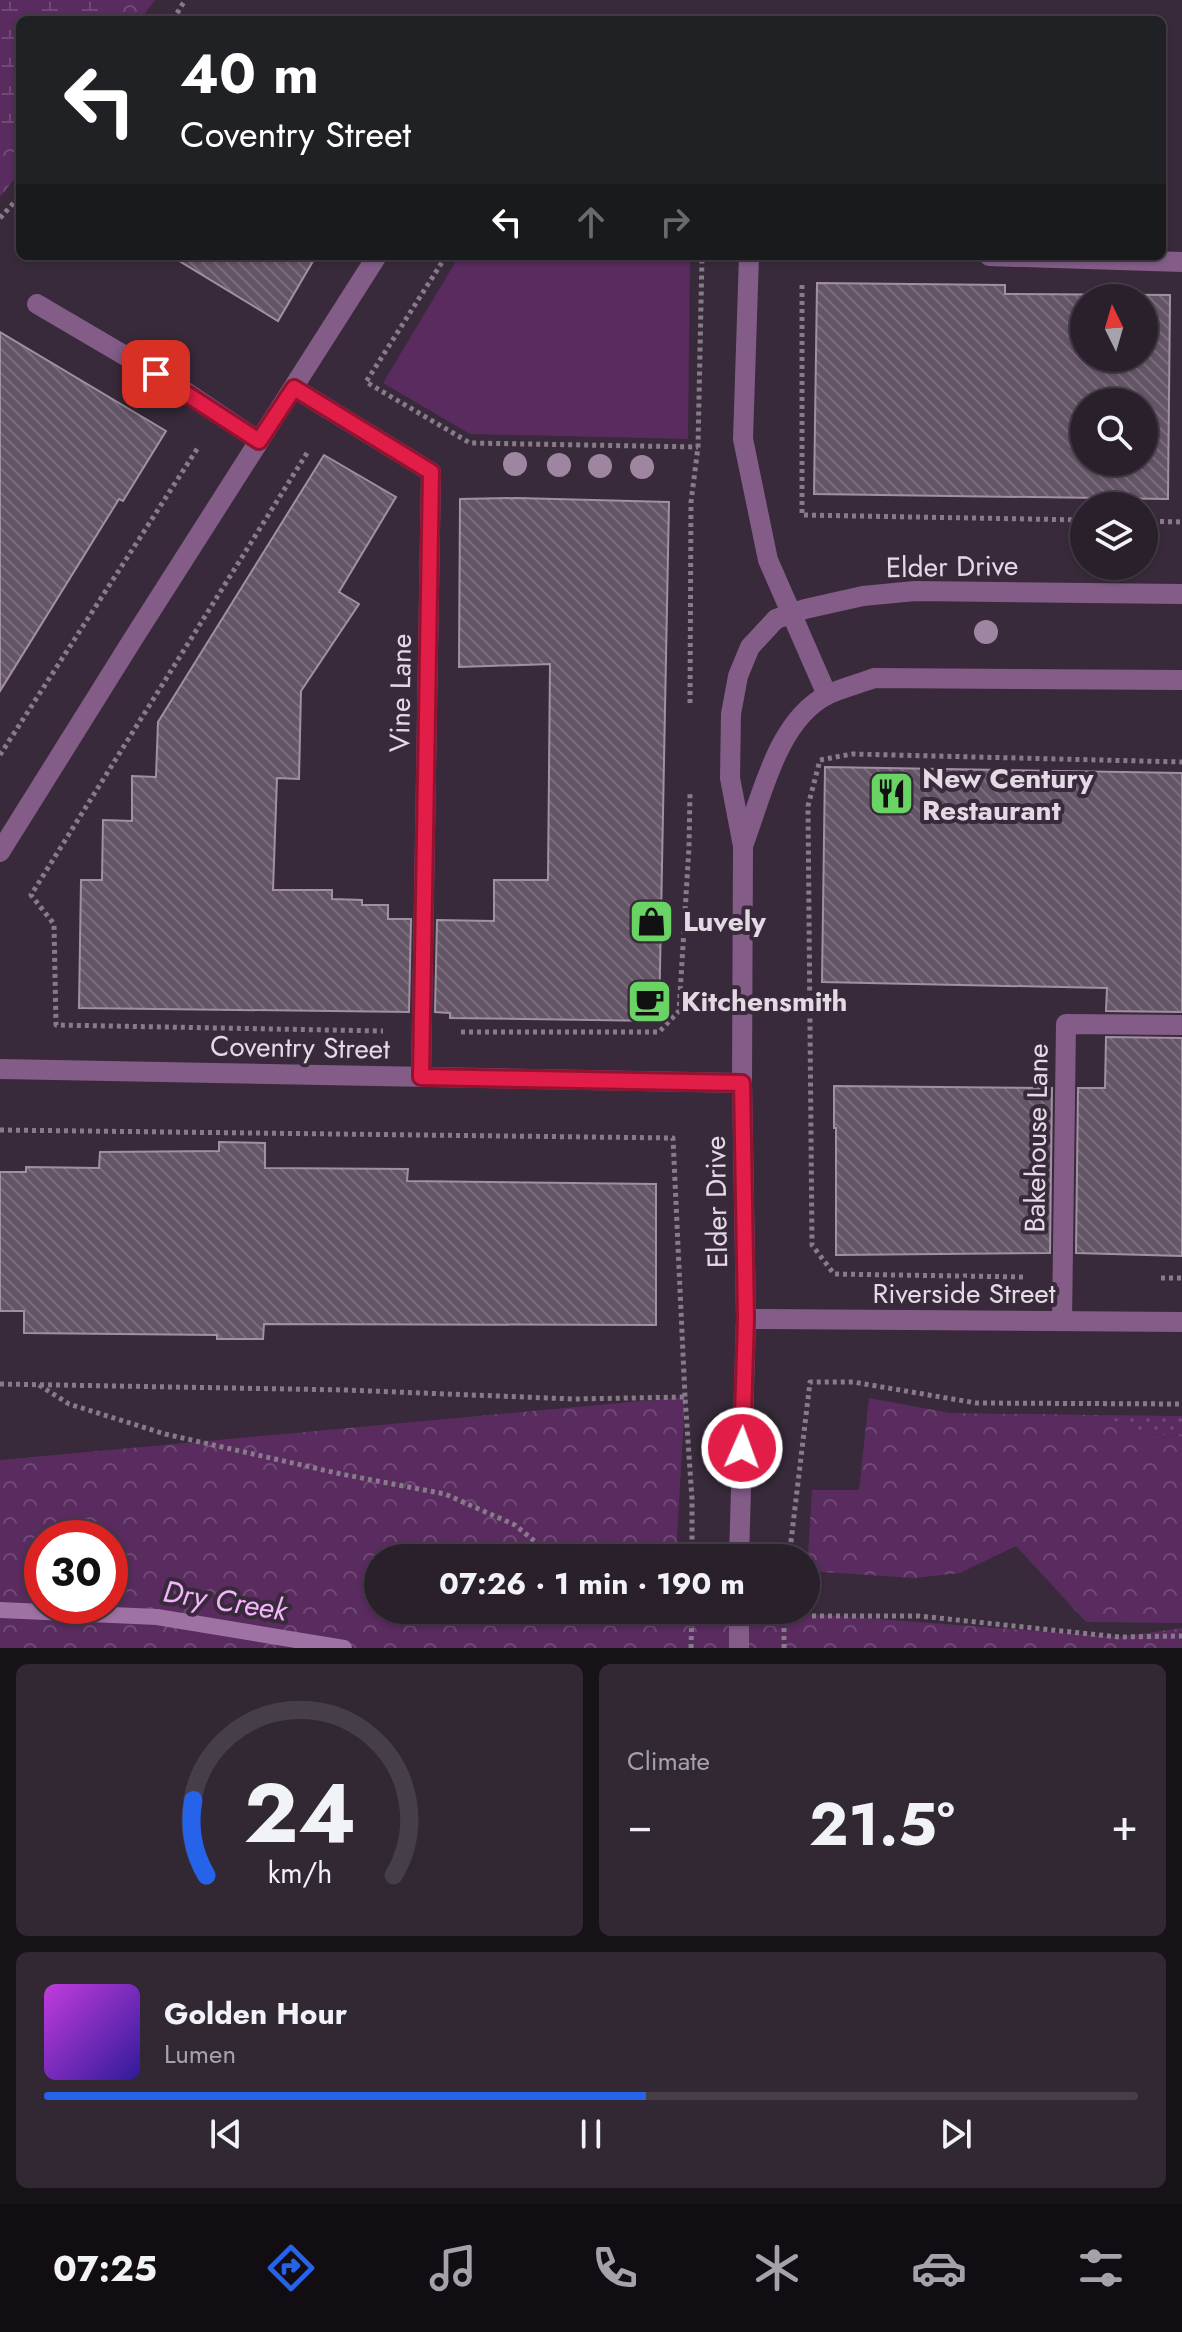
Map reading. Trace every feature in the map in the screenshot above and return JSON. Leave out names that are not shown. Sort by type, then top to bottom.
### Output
[{"type":"street","points":[[0,852],[374,260]]},
{"type":"street","points":[[749,260],[743,439],[768,560],[827,695]]},
{"type":"street","points":[[1118,260],[1182,262]]},
{"type":"street","points":[[37,304],[180,388],[259,441]]},
{"type":"street","name":"Vine Lane","points":[[294,388],[431,472],[421,1077]]},
{"type":"street","name":"Elder Drive","points":[[739,1544],[746,1319],[742,1083],[743,846],[730,778],[731,714],[738,676],[750,647],[776,619],[863,596],[915,591],[1182,594]]},
{"type":"street","name":"Elder Drive","points":[[743,846],[784,736],[802,712],[827,695],[874,678],[1182,680]]},
{"type":"street","name":"Bakehouse Lane","points":[[1062,1321],[1066,1024],[1182,1025]]},
{"type":"street","name":"Coventry Street","points":[[0,1069],[742,1083]]},
{"type":"street","name":"Riverside Street","points":[[746,1319],[1182,1322]]},
{"type":"street","points":[[739,1624],[739,1648]]},
{"type":"path","points":[[0,218],[16,200]]},
{"type":"path","points":[[443,260],[366,382],[470,443],[698,447]]},
{"type":"path","points":[[690,706],[691,502],[698,447],[702,260]]},
{"type":"path","points":[[802,285],[802,515],[1070,520]]},
{"type":"path","points":[[0,755],[207,434]]},
{"type":"path","points":[[56,1025],[54,924],[31,895],[307,453]]},
{"type":"path","points":[[1158,521],[1182,522]]},
{"type":"path","points":[[1063,1278],[834,1274],[812,1245],[808,806],[820,760],[852,754],[1182,762]]},
{"type":"path","points":[[689,847],[690,784]]},
{"type":"path","points":[[0,1130],[673,1138],[692,1544]]},
{"type":"path","points":[[1151,1278],[1182,1278]]},
{"type":"path","points":[[790,1544],[810,1382],[853,1382],[976,1403],[1182,1404]]},
{"type":"path","points":[[0,1384],[345,1390],[574,1399],[685,1397]]},
{"type":"path","points":[[38,1385],[69,1404],[165,1434],[445,1494],[515,1525],[538,1544]]},
{"type":"path","points":[[820,1616],[919,1616],[1119,1637],[1182,1636]]},
{"type":"path","points":[[691,1648],[692,1624]]},
{"type":"path","points":[[784,1624],[784,1648]]},
{"type":"green space","points":[[0,0],[155,0],[143,16],[16,16],[16,177],[0,197]]},
{"type":"green space","points":[[0,0],[119,0],[108,16],[16,16],[16,131],[0,144]]},
{"type":"green space","points":[[457,260],[690,260],[688,439],[470,434],[383,383]]},
{"type":"green space","points":[[685,1397],[677,1544],[364,1544],[364,1624],[820,1624],[820,1615],[1119,1637],[1182,1628],[1182,1648],[0,1648],[0,1460]]},
{"type":"green space","points":[[869,1398],[950,1413],[1101,1415],[1145,1434],[1182,1436],[1182,1623],[1086,1622],[1016,1546],[960,1573],[914,1578],[820,1572],[820,1544],[809,1544],[812,1490],[859,1490]]},
{"type":"green space","points":[[1101,1415],[1182,1416],[1182,1436],[1145,1434]]},
{"type":"building","points":[[178,260],[314,260],[278,321]]},
{"type":"building","points":[[817,283],[1005,285],[1005,294],[1070,294],[1070,372],[1158,372],[1158,295],[1170,295],[1168,499],[1158,499],[1158,492],[1070,492],[1070,498],[814,494]]},
{"type":"building","points":[[0,332],[166,431],[123,501],[119,499],[0,691]]},
{"type":"building","points":[[324,455],[396,497],[339,592],[359,604],[301,691],[299,779],[277,778],[273,890],[332,890],[332,899],[362,900],[362,905],[388,905],[388,919],[411,919],[409,1012],[79,1008],[81,880],[102,880],[103,820],[132,821],[132,776],[156,777],[158,722]]},
{"type":"building","points":[[460,499],[669,502],[659,1021],[450,1018],[450,1013],[435,1012],[437,920],[494,921],[494,880],[548,880],[550,664],[459,667]]},
{"type":"building","points":[[825,767],[1182,773],[1182,1012],[1106,1011],[1107,988],[822,982]]},
{"type":"building","points":[[1106,1037],[1182,1038],[1182,1256],[1076,1253],[1078,1088],[1105,1088]]},
{"type":"building","points":[[834,1086],[1052,1088],[1050,1253],[836,1255]]},
{"type":"building","points":[[219,1142],[265,1143],[265,1168],[408,1169],[407,1181],[656,1184],[656,1325],[264,1324],[263,1339],[217,1339],[217,1335],[24,1333],[24,1311],[0,1311],[0,1172],[26,1172],[26,1167],[99,1168],[100,1152],[219,1151]]},
{"type":"waterway","name":"Dry Creek","points":[[0,1610],[157,1617],[344,1648]]},
{"type":"place","name":"New Century Restaurant","points":[[891,794]]},
{"type":"place","name":"Luvely","points":[[652,921]]},
{"type":"place","name":"Kitchensmith","points":[[650,1001]]},
{"type":"route","points":[[156,374],[259,441],[294,388],[431,472],[421,1077],[742,1083],[746,1319],[742,1448]]}]
